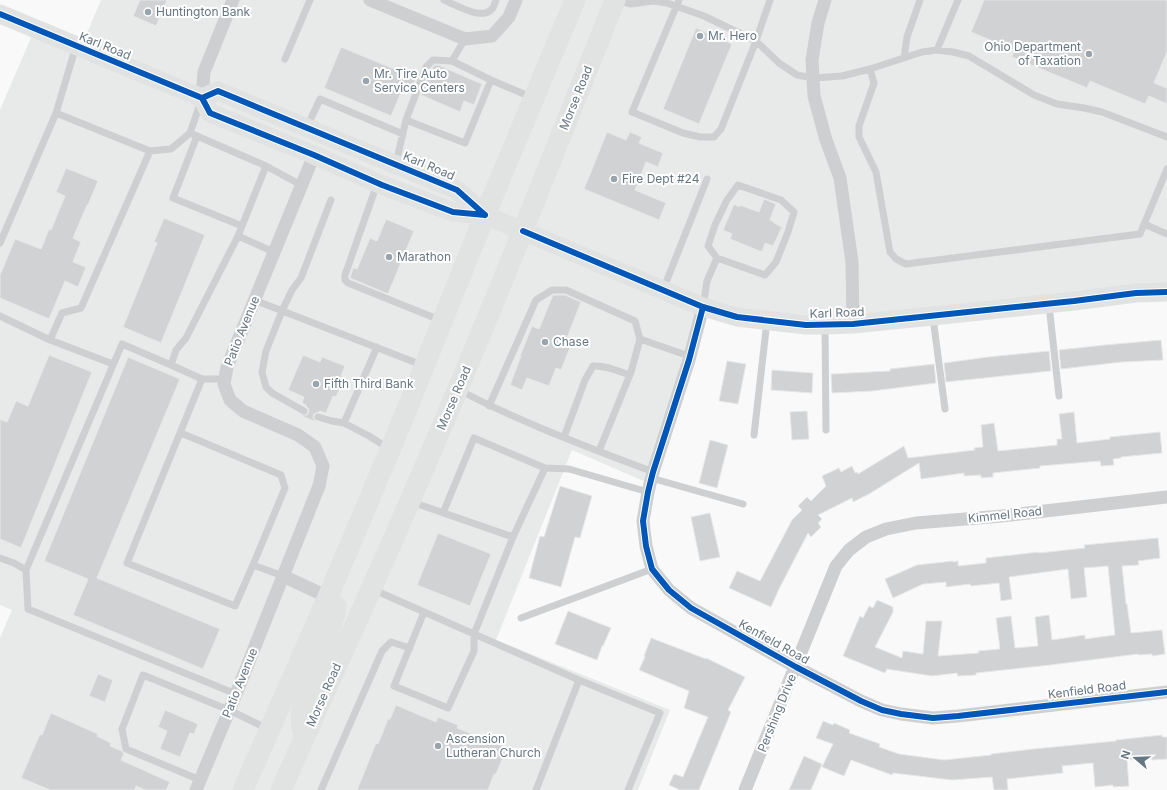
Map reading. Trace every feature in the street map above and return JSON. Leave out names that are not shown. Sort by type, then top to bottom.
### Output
[{"type":"main road","points":[[243,790],[328,597],[574,0]]},
{"type":"main road","name":"Morse Road","points":[[281,790],[410,501],[523,231],[615,0]]},
{"type":"main road","name":"Karl Road","points":[[0,14],[202,98],[210,113],[314,155],[377,183],[453,212],[485,215],[703,307],[737,317],[806,325],[853,324],[1049,304],[1136,293],[1167,294]]},
{"type":"main road","name":"Karl Road","points":[[202,98],[218,91],[396,164],[457,190],[485,215]]},
{"type":"main road","points":[[302,744],[302,712],[335,614],[336,604],[328,597]]},
{"type":"street","points":[[202,98],[204,72],[233,0]]},
{"type":"street","points":[[370,0],[465,39],[492,36],[509,17],[516,0]]},
{"type":"street","points":[[825,0],[818,23],[812,60],[814,96],[826,140],[840,178],[852,262],[853,324]]},
{"type":"street","name":"Patio Avenue","points":[[198,785],[319,486],[323,466],[315,446],[298,434],[243,411],[230,400],[224,384],[226,368],[314,155]]},
{"type":"street","name":"Kenfield Road","points":[[703,307],[690,356],[652,475],[643,522],[646,546],[652,569],[669,590],[691,608],[796,667],[882,710],[901,714],[933,718],[958,716],[1167,692]]},
{"type":"street","name":"Kimmel Road","points":[[849,550],[866,537],[886,529],[916,523],[1002,516],[1167,497]]},
{"type":"street","name":"Pershing Drive","points":[[745,790],[796,667],[826,589],[836,566],[849,550]]},
{"type":"street","points":[[283,576],[328,597]]},
{"type":"lane","points":[[285,59],[310,0]]},
{"type":"lane","points":[[444,0],[473,12],[484,13],[492,9],[496,0]]},
{"type":"lane","points":[[615,0],[631,4],[652,1],[678,3],[756,41],[778,63],[797,75],[813,78],[842,76],[870,69],[922,52],[937,50],[953,52],[969,56],[1020,88],[1040,98],[1057,104],[1102,112],[1167,137]]},
{"type":"lane","points":[[678,3],[632,112],[683,133],[700,137],[714,137],[721,129],[756,41],[770,0]]},
{"type":"lane","points":[[904,58],[907,37],[920,0]]},
{"type":"lane","points":[[937,50],[958,0]]},
{"type":"lane","points":[[452,61],[465,39]]},
{"type":"lane","points":[[0,243],[56,113],[76,46]]},
{"type":"lane","points":[[396,164],[406,120],[426,67],[433,60],[452,61],[491,80],[534,98]]},
{"type":"lane","points":[[870,69],[874,83],[859,126],[859,137],[876,172],[890,252],[896,259],[906,264],[1140,234],[1167,169]]},
{"type":"lane","points":[[406,120],[465,143],[491,80]]},
{"type":"lane","points":[[202,98],[194,135],[173,198],[242,226]]},
{"type":"lane","points":[[307,128],[320,99],[403,134]]},
{"type":"lane","points":[[56,113],[150,151],[171,149],[194,135]]},
{"type":"lane","points":[[194,135],[266,166],[301,185]]},
{"type":"lane","points":[[50,340],[62,313],[81,308],[150,151]]},
{"type":"lane","points":[[171,365],[176,350],[186,338],[238,236],[266,166]]},
{"type":"lane","points":[[663,290],[706,179]]},
{"type":"lane","points":[[377,183],[344,275],[345,280],[348,283],[442,321]]},
{"type":"lane","points":[[738,185],[781,200],[794,212],[776,262],[765,275],[716,258],[708,246],[715,225],[727,200],[738,185]]},
{"type":"lane","points":[[304,411],[272,393],[266,387],[262,372],[266,352],[282,311],[292,290],[301,278],[331,200]]},
{"type":"lane","points":[[1144,224],[1167,234]]},
{"type":"lane","points":[[238,236],[274,252]]},
{"type":"lane","points":[[703,307],[707,280],[716,258]]},
{"type":"lane","points":[[489,406],[536,300],[552,290],[566,290],[635,321],[640,339],[631,374],[599,451]]},
{"type":"lane","points":[[254,300],[424,366]]},
{"type":"lane","points":[[1049,304],[1059,396]]},
{"type":"lane","points":[[0,316],[50,340],[113,364]]},
{"type":"lane","points":[[933,316],[945,409]]},
{"type":"lane","points":[[754,435],[767,321]]},
{"type":"lane","points":[[825,325],[826,430]]},
{"type":"lane","points":[[640,339],[690,356]]},
{"type":"lane","points":[[225,379],[202,379],[122,344],[26,570],[28,609],[236,694]]},
{"type":"lane","points":[[344,423],[377,347]]},
{"type":"lane","points":[[564,437],[585,380],[593,366],[631,374]]},
{"type":"lane","points":[[181,433],[282,474],[284,488],[235,606],[128,563],[202,379]]},
{"type":"lane","points":[[457,389],[489,406],[599,451],[652,475],[742,504]]},
{"type":"lane","points":[[318,417],[344,423],[390,449]]},
{"type":"lane","points":[[444,513],[474,438],[545,468],[569,469],[648,492]]},
{"type":"lane","points":[[424,612],[394,686],[448,708],[474,652],[474,634],[513,537],[545,468]]},
{"type":"lane","points":[[410,501],[513,537]]},
{"type":"lane","points":[[0,558],[14,563],[26,570]]},
{"type":"lane","points":[[253,565],[283,576]]},
{"type":"lane","points":[[522,618],[652,569]]},
{"type":"lane","points":[[372,589],[579,680],[660,713],[628,790]]},
{"type":"lane","points":[[321,790],[382,651],[391,642],[410,648]]},
{"type":"lane","points":[[198,785],[126,749],[122,729],[143,675],[229,710],[270,730]]},
{"type":"lane","points":[[536,790],[579,680]]},
{"type":"shaded area","points":[[101,0],[1167,0],[1167,287],[808,325],[698,309],[646,482],[572,450],[496,640],[670,710],[638,790],[0,790],[0,638],[12,610],[0,605],[0,110],[36,26],[82,45]]},
{"type":"building","name":"Huntington Bank","points":[[140,0],[167,0],[156,26],[133,16]]},
{"type":"building","name":"Ohio Department of Taxation","points":[[984,0],[1167,0],[1167,52],[1154,83],[1167,88],[1167,104],[1149,96],[1145,104],[1090,81],[1087,88],[1012,57],[1014,50],[971,32]]},
{"type":"building","points":[[696,28],[732,44],[699,124],[663,109]]},
{"type":"building","name":"Mr. Tire Auto Service Centers","points":[[341,47],[416,78],[411,92],[403,88],[391,116],[324,88]]},
{"type":"building","points":[[435,65],[482,84],[474,105],[464,101],[460,112],[421,95]]},
{"type":"building","name":"Fire Dept #24","points":[[607,132],[626,140],[630,132],[642,137],[639,143],[663,153],[658,167],[646,162],[635,190],[666,203],[659,220],[584,189]]},
{"type":"building","points":[[66,168],[98,181],[73,238],[81,242],[73,262],[86,267],[78,287],[65,281],[49,319],[0,298],[0,275],[15,239],[41,249],[49,229],[51,230],[65,196],[56,192]]},
{"type":"building","points":[[764,199],[776,204],[770,220],[782,227],[773,246],[765,243],[762,252],[730,239],[732,234],[723,230],[734,204],[739,207],[740,205],[759,212]]},
{"type":"building","points":[[164,218],[205,235],[161,343],[123,327],[157,243],[154,242]]},
{"type":"building","points":[[386,219],[414,231],[388,294],[350,278],[353,268],[357,269],[370,238],[377,241]]},
{"type":"building","name":"Chase","points":[[553,295],[565,295],[581,302],[565,343],[571,345],[561,370],[556,368],[549,386],[527,378],[522,390],[510,385],[532,326],[539,329]]},
{"type":"building","points":[[1161,340],[1163,360],[1122,362],[1061,369],[1059,350]]},
{"type":"building","points":[[1049,351],[1051,371],[946,382],[944,363]]},
{"type":"building","points":[[49,355],[92,372],[21,548],[0,539],[0,419],[7,422],[16,401],[28,406]]},
{"type":"building","name":"Fifth Third Bank","points":[[303,355],[320,362],[322,357],[345,366],[341,376],[344,378],[336,397],[333,396],[326,413],[320,411],[314,414],[313,418],[316,422],[302,416],[307,415],[309,411],[306,405],[302,403],[304,397],[288,390]]},
{"type":"building","points":[[128,357],[180,379],[97,578],[220,629],[203,669],[73,615],[88,579],[44,561]]},
{"type":"building","points":[[727,361],[746,364],[738,404],[719,401]]},
{"type":"building","points":[[934,364],[936,383],[872,391],[832,393],[831,374],[890,371],[890,369]]},
{"type":"building","points":[[772,370],[813,373],[812,393],[771,390]]},
{"type":"building","points":[[807,411],[809,439],[792,440],[790,412]]},
{"type":"building","points":[[1074,412],[1077,443],[1110,439],[1110,437],[1160,432],[1162,453],[1113,459],[1114,465],[1101,466],[1100,461],[1040,466],[1040,468],[993,473],[993,477],[981,478],[981,475],[964,476],[964,473],[921,479],[919,463],[869,494],[853,502],[852,498],[818,515],[822,519],[818,523],[821,527],[811,537],[808,533],[771,607],[729,588],[737,571],[760,581],[792,520],[802,510],[798,506],[807,497],[811,501],[826,486],[822,476],[839,468],[841,472],[852,466],[855,473],[857,472],[858,474],[904,446],[908,458],[975,450],[974,448],[983,447],[981,425],[994,423],[998,451],[1057,445],[1057,439],[1062,439],[1059,414]]},
{"type":"building","points":[[710,440],[728,445],[717,488],[699,483]]},
{"type":"building","points":[[560,486],[592,496],[580,538],[575,537],[561,587],[529,578],[540,536],[544,537]]},
{"type":"building","points":[[710,513],[720,557],[700,561],[691,517]]},
{"type":"building","points":[[438,533],[491,554],[470,606],[417,585]]},
{"type":"building","points":[[1158,538],[1160,558],[1138,561],[1139,565],[1122,566],[1131,633],[1162,630],[1165,654],[1152,656],[1152,654],[1138,654],[958,676],[957,673],[932,676],[887,669],[885,673],[843,656],[860,616],[863,618],[869,606],[873,608],[877,600],[893,607],[893,612],[875,647],[902,658],[903,651],[923,654],[926,621],[942,621],[938,656],[979,653],[978,651],[1000,649],[996,618],[1011,616],[1015,648],[1038,646],[1035,617],[1049,615],[1052,640],[1085,635],[1085,639],[1115,635],[1108,566],[1084,568],[1087,597],[1071,599],[1068,569],[1009,577],[1012,599],[1001,601],[999,583],[946,587],[946,582],[923,584],[893,598],[885,579],[917,565],[953,561],[958,561],[958,566],[986,563],[986,558],[1085,548],[1084,545]]},
{"type":"building","points":[[568,611],[611,628],[597,660],[555,644]]},
{"type":"building","points":[[651,638],[706,658],[745,677],[728,710],[731,712],[699,790],[680,790],[669,785],[674,774],[683,777],[708,717],[684,708],[689,691],[639,670]]},
{"type":"building","points":[[98,674],[113,680],[105,702],[89,696]]},
{"type":"building","name":"Ascension Lutheran Church","points":[[396,705],[436,722],[438,717],[458,725],[457,728],[507,748],[488,790],[357,790],[376,743],[378,744],[388,719],[390,719]]},
{"type":"building","points":[[165,710],[198,724],[194,734],[190,733],[180,757],[160,749],[167,731],[158,727]]},
{"type":"building","points":[[51,713],[98,734],[97,736],[111,743],[110,746],[122,751],[124,754],[121,760],[170,782],[166,790],[145,790],[136,786],[135,790],[50,790],[21,778]]},
{"type":"building","points":[[823,721],[833,725],[834,723],[850,730],[849,733],[880,744],[879,747],[899,754],[944,760],[1162,735],[1162,737],[1167,737],[1167,759],[1152,760],[1151,758],[1127,760],[1129,786],[1113,787],[1113,785],[1095,787],[1093,763],[1062,766],[1063,773],[1007,779],[1008,790],[994,790],[992,777],[952,780],[893,773],[892,775],[851,760],[844,776],[822,767],[833,744],[816,738]]},
{"type":"building","points":[[804,756],[822,764],[811,790],[789,790]]},
{"type":"cycle path","points":[[0,14],[202,98],[210,113],[314,155],[382,185],[453,212],[485,215]]},
{"type":"cycle path","points":[[202,98],[218,91],[457,190],[485,215]]},
{"type":"cycle path","points":[[523,231],[703,307],[737,317],[806,325],[853,324],[1074,301],[1136,293],[1167,292]]},
{"type":"cycle path","points":[[703,307],[689,360],[653,472],[643,521],[646,546],[652,569],[669,590],[691,608],[796,667],[861,701],[882,710],[901,714],[933,718],[958,716],[1167,692]]},
{"type":"place","name":"Huntington Bank","points":[[148,12]]},
{"type":"place","name":"Mr. Hero","points":[[700,36]]},
{"type":"place","name":"Ohio Department of Taxation","points":[[1089,54]]},
{"type":"place","name":"Mr. Tire Auto Service Centers","points":[[366,81]]},
{"type":"place","name":"Fire Dept #24","points":[[614,179]]},
{"type":"place","name":"Marathon","points":[[389,257]]},
{"type":"place","name":"Chase","points":[[545,342]]},
{"type":"place","name":"Fifth Third Bank","points":[[316,384]]},
{"type":"place","name":"Ascension Lutheran Church","points":[[438,746]]}]
